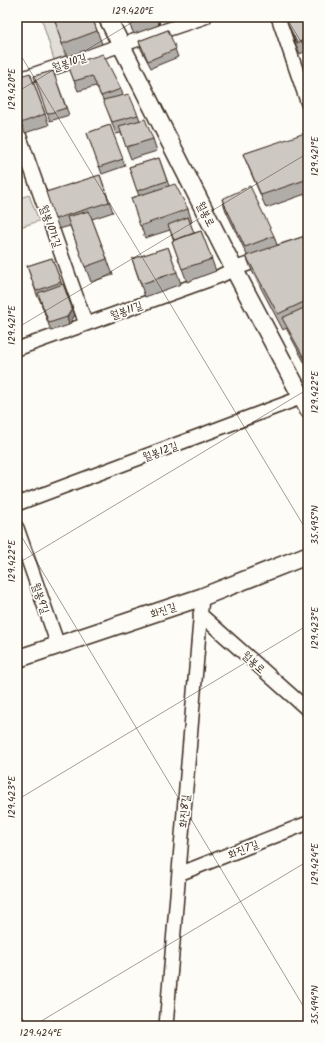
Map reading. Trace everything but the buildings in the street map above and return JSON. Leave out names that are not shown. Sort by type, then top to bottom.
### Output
[{"type":"street","name":"월봉로","points":[[107,17],[234,269],[306,400]]},
{"type":"street","name":"월봉10길","points":[[17,80],[120,44],[205,17]]},
{"type":"street","points":[[278,17],[308,104]]},
{"type":"street","name":"월봉10가길","points":[[18,137],[86,324]]},
{"type":"street","points":[[42,201],[58,196]]},
{"type":"street","name":"월봉11길","points":[[17,349],[220,276],[234,269],[278,253]]},
{"type":"street","points":[[49,262],[62,258]]},
{"type":"street","name":"월봉12길","points":[[17,504],[306,400]]},
{"type":"street","name":"월봉9길","points":[[17,528],[58,645]]},
{"type":"street","name":"화진길","points":[[17,659],[202,597],[308,555]]},
{"type":"street","name":"화진8길","points":[[166,1026],[202,597]]},
{"type":"street","name":"월봉로","points":[[200,614],[308,710]]},
{"type":"street","name":"화진7길","points":[[178,874],[308,823]]},
{"type":"shaded area","points":[[41,17],[93,17],[94,19],[58,31],[66,59],[55,63]]},
{"type":"shaded area","points":[[29,195],[39,221],[17,228],[17,199]]}]
